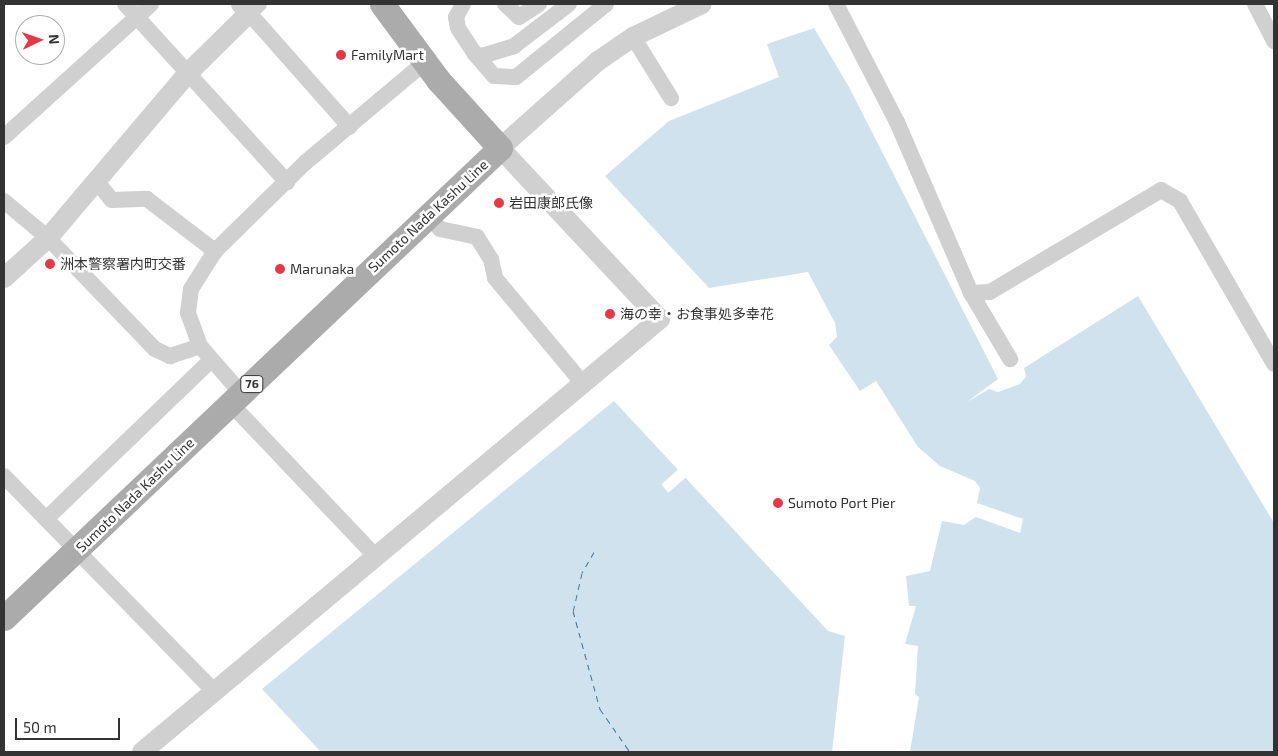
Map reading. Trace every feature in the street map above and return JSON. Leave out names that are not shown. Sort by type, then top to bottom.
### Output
[{"type":"main road","name":"Sumoto Nada Kashu Line","points":[[4,618],[78,550],[500,148],[425,62],[382,4]]},
{"type":"street","points":[[124,4],[287,182]]},
{"type":"street","points":[[4,137],[150,4]]},
{"type":"street","points":[[463,4],[456,17],[458,28],[475,54],[494,76],[516,77],[606,4]]},
{"type":"street","points":[[505,4],[519,17],[540,4]]},
{"type":"street","points":[[475,54],[498,54],[514,46],[569,4]]},
{"type":"street","points":[[836,4],[897,122],[971,293],[1010,359]]},
{"type":"street","points":[[1255,4],[1274,41]]},
{"type":"street","points":[[142,752],[584,385],[660,319],[500,148],[598,61],[633,37],[694,5]]},
{"type":"street","points":[[4,278],[48,238],[98,183],[188,74],[250,7],[350,127]]},
{"type":"street","points":[[633,37],[671,98]]},
{"type":"street","points":[[376,557],[236,399],[209,362],[200,346],[188,302],[215,251],[287,182],[425,62]]},
{"type":"street","points":[[98,183],[112,200],[147,199],[215,251]]},
{"type":"street","points":[[971,293],[990,292],[1160,190],[1180,201],[1274,364]]},
{"type":"street","points":[[4,201],[48,238],[155,349],[170,356],[200,346]]},
{"type":"street","points":[[428,216],[440,229],[478,238],[491,259],[496,278],[584,385]]},
{"type":"street","points":[[46,519],[209,362]]},
{"type":"street","points":[[4,476],[215,692]]},
{"type":"water","points":[[814,28],[849,87],[998,379],[967,402],[989,389],[998,392],[1020,384],[1026,377],[1024,368],[1138,296],[1274,523],[1274,752],[910,752],[919,697],[915,694],[918,646],[905,644],[916,606],[909,606],[906,576],[930,571],[942,521],[964,525],[976,517],[1020,533],[1023,519],[977,503],[980,488],[975,481],[940,466],[918,447],[876,381],[860,391],[829,345],[837,337],[835,323],[808,272],[709,288],[605,176],[669,121],[779,77],[767,44]]},
{"type":"water","points":[[614,401],[828,631],[845,636],[832,752],[321,752],[262,689]]},
{"type":"pier","points":[[875,383],[917,447],[939,466],[974,482],[978,489],[974,502],[974,483],[939,468],[917,449],[875,384],[861,393]]},
{"type":"pier","points":[[680,468],[687,476],[668,493],[661,484]]},
{"type":"ferry route","points":[[594,552],[582,573],[573,611],[600,709],[630,752]]},
{"type":"place","name":"FamilyMart","points":[[341,55]]},
{"type":"place","name":"岩田康郎氏像","points":[[499,203]]},
{"type":"place","name":"洲本警察署内町交番","points":[[50,264]]},
{"type":"place","name":"Marunaka","points":[[280,269]]},
{"type":"place","name":"海の幸・お食事処多幸花","points":[[610,314]]},
{"type":"place","name":"Sumoto Port Pier","points":[[778,503]]}]
